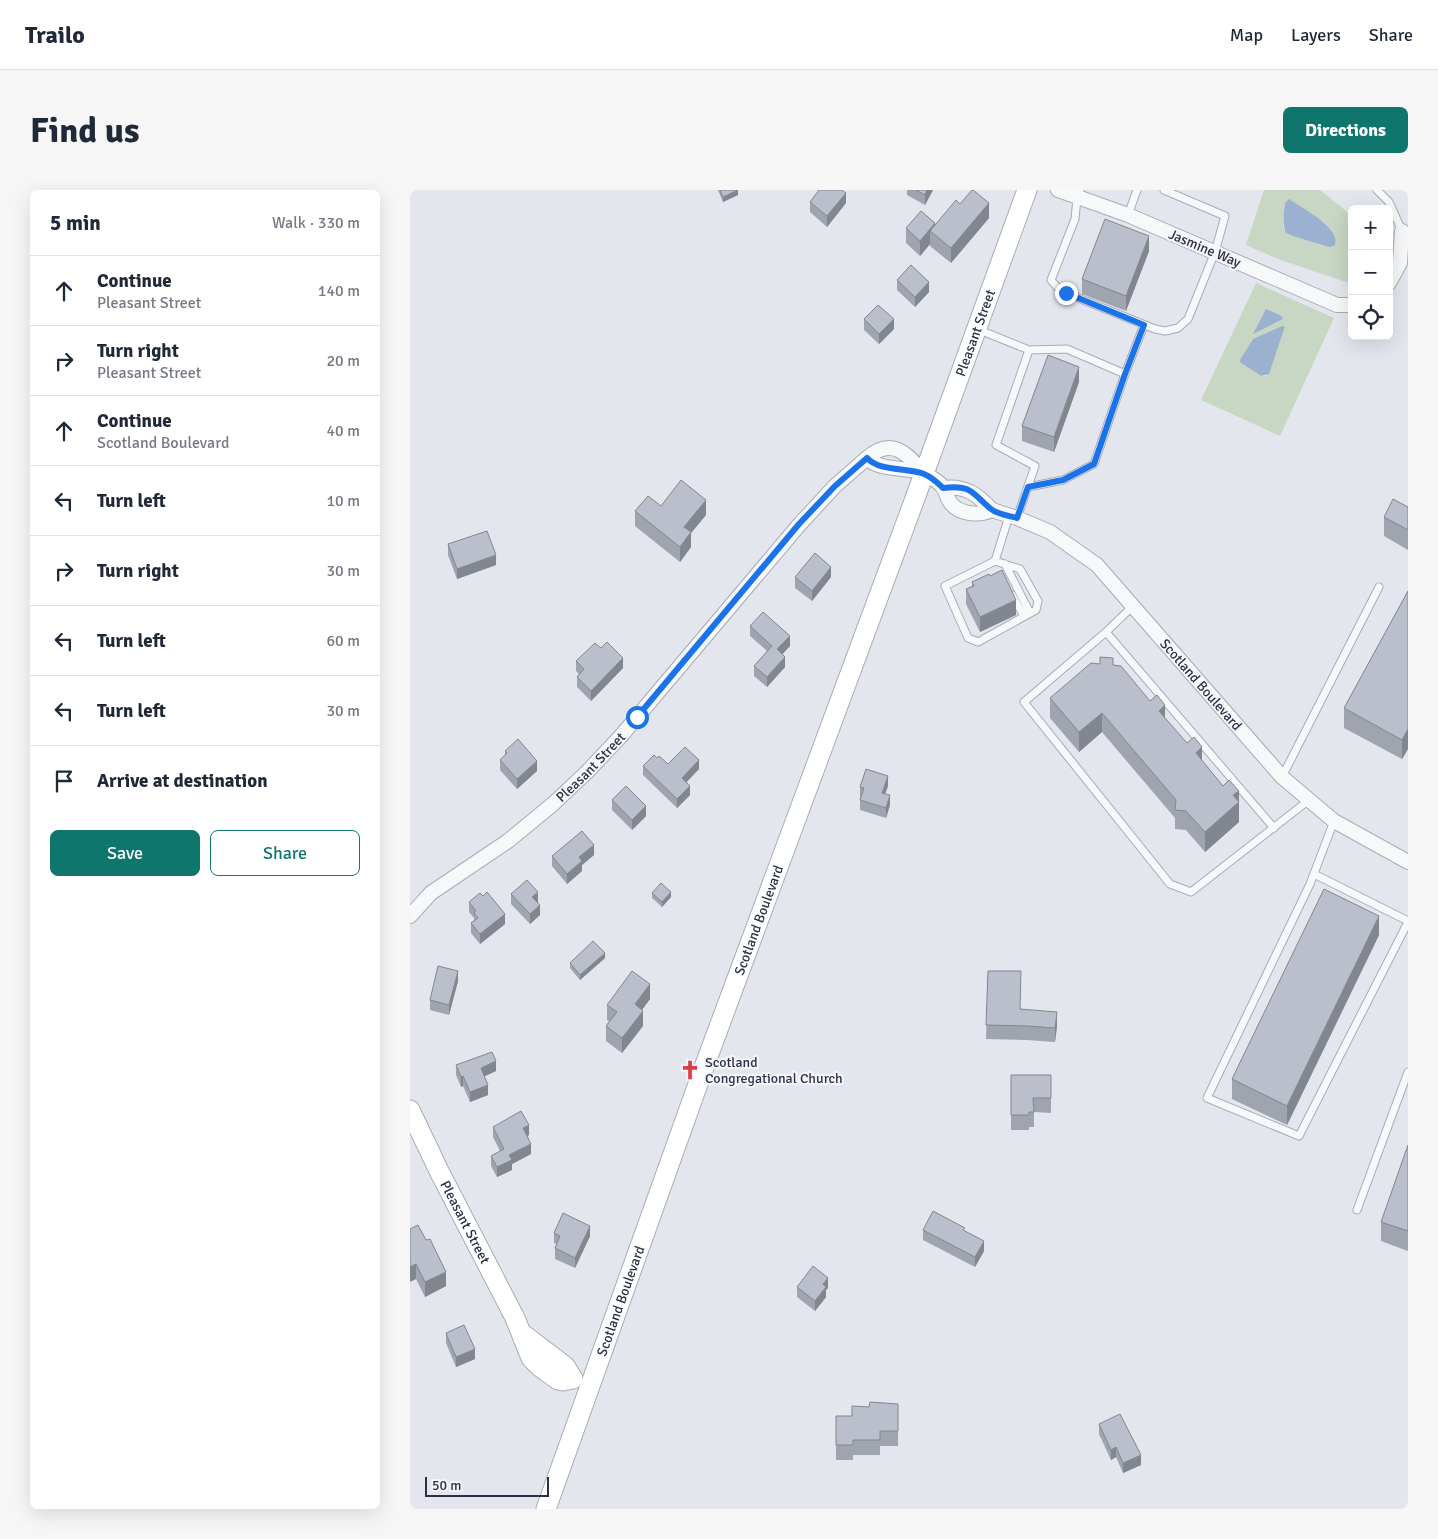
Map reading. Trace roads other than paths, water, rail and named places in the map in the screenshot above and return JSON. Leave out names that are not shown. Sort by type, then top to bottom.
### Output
[{"type":"main road","name":"Pleasant Street","points":[[924,474],[1027,190]]},
{"type":"main road","name":"Scotland Boulevard","points":[[590,1389],[703,1070],[924,474]]},
{"type":"main road","name":"Pleasant Street","points":[[410,1110],[439,1171],[523,1334],[526,1348],[532,1358],[540,1367],[558,1380],[573,1379],[590,1389]]},
{"type":"main road","points":[[546,1509],[590,1389]]},
{"type":"street","name":"Jasmine Way","points":[[1058,190],[1078,194],[1337,304],[1348,305]]},
{"type":"street","points":[[1393,278],[1404,263],[1402,231]]},
{"type":"street","name":"Pleasant Street","points":[[410,916],[431,893],[508,841],[553,804],[587,772],[621,736],[799,524],[835,486],[873,452],[884,448],[898,449],[905,453],[924,474]]},
{"type":"street","name":"Scotland Boulevard","points":[[924,474],[943,488],[951,504],[958,509],[978,514],[992,510]]},
{"type":"street","name":"Scotland Boulevard","points":[[943,488],[955,486],[966,488],[976,494],[992,510],[1050,532],[1097,565],[1282,777],[1334,821],[1408,862]]},
{"type":"lane","points":[[1128,215],[1137,190]]},
{"type":"lane","points":[[1078,194],[1075,220],[1051,280],[1066,293],[1144,325],[1165,331],[1178,328],[1188,319],[1215,252],[1225,216],[1164,190]]},
{"type":"lane","points":[[1377,190],[1389,202],[1402,231]]},
{"type":"lane","points":[[1028,487],[1063,480],[1094,464],[1144,325]]},
{"type":"lane","points":[[976,329],[1029,350],[1067,350],[1125,374]]},
{"type":"lane","points":[[995,561],[1020,569],[1038,601],[1036,610],[978,642],[968,638],[945,586],[995,561],[1028,487],[1035,466],[996,445],[1029,350]]},
{"type":"lane","points":[[995,561],[1027,615]]},
{"type":"lane","points":[[1005,564],[1027,615]]},
{"type":"lane","points":[[1282,777],[1379,588]]},
{"type":"lane","points":[[1133,606],[1106,632],[1024,702],[1170,884],[1191,892],[1309,800]]},
{"type":"lane","points":[[1106,632],[1274,828]]},
{"type":"lane","points":[[1314,874],[1408,921],[1299,1136],[1207,1098],[1314,874],[1334,821]]},
{"type":"lane","points":[[1357,1210],[1408,1072]]},
{"type":"water","points":[[1289,199],[1327,226],[1333,233],[1334,246],[1329,247],[1286,233],[1284,214],[1285,203]]},
{"type":"water","points":[[1266,309],[1280,315],[1283,319],[1253,334]]},
{"type":"water","points":[[1282,326],[1285,327],[1269,374],[1261,376],[1241,363],[1241,358],[1253,339]]},
{"type":"place","name":"Scotland Congregational Church","points":[[690,1070]]}]
